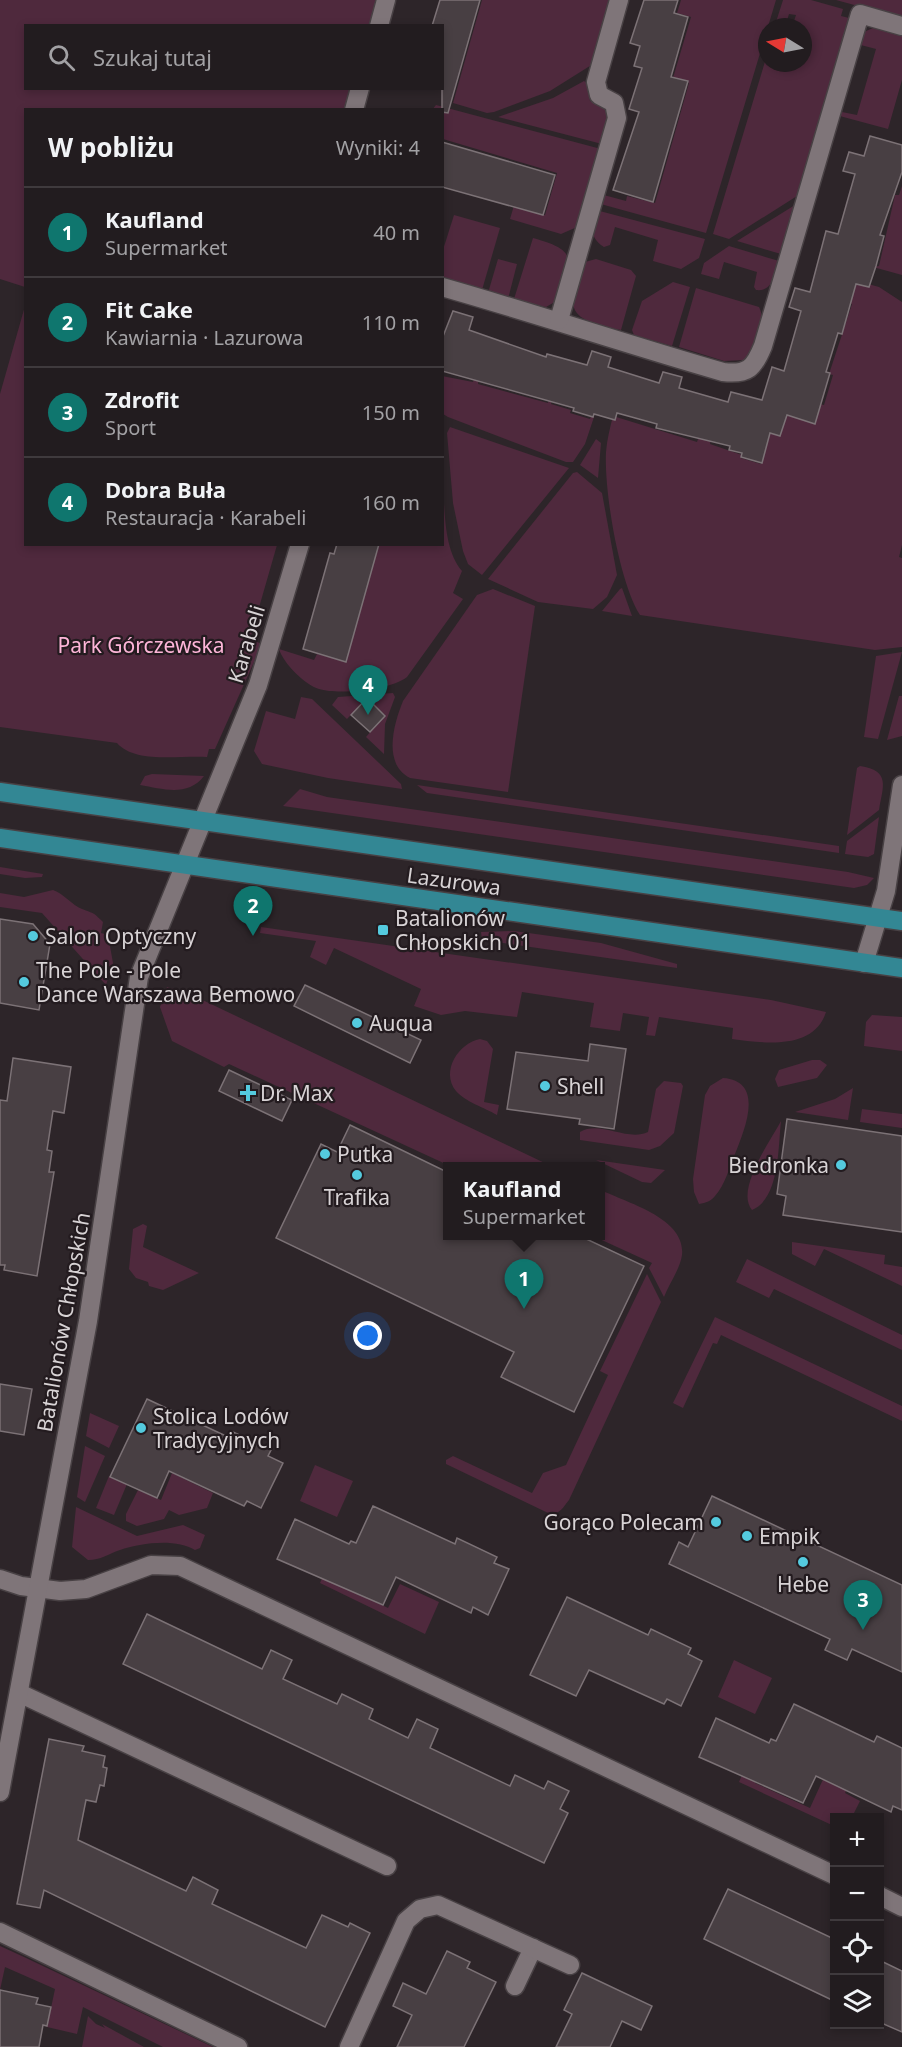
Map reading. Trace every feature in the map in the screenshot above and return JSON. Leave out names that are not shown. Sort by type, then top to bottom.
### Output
[{"type":"main road","name":"Lazurowa","points":[[0,792],[902,921]]},
{"type":"main road","name":"Lazurowa","points":[[0,838],[902,968]]},
{"type":"street","points":[[380,24],[386,0]]},
{"type":"street","points":[[559,320],[617,118],[614,103],[599,95],[596,82],[619,0]]},
{"type":"street","points":[[444,288],[559,320],[625,344],[723,372],[737,374],[748,370],[757,361],[763,346],[860,14],[902,26]]},
{"type":"street","points":[[355,108],[359,90]]},
{"type":"street","name":"Karabeli","points":[[184,865],[258,685],[299,546]]},
{"type":"street","points":[[864,963],[890,874],[902,785]]},
{"type":"street","name":"Batalionów Chłopskich","points":[[0,1792],[88,1321],[139,977],[184,865]]},
{"type":"street","points":[[0,1579],[38,1590],[60,1591],[86,1589],[151,1565],[180,1566],[830,1873]]},
{"type":"street","points":[[19,1693],[387,1866]]},
{"type":"street","points":[[884,1898],[902,1906]]},
{"type":"street","points":[[349,2047],[406,1921],[420,1909],[438,1905],[570,1965]]},
{"type":"street","points":[[0,1932],[238,2047]]},
{"type":"street","points":[[514,1986],[533,1948]]},
{"type":"green space","points":[[0,0],[377,0],[370,24],[24,24],[24,90],[352,90],[346,108],[24,108],[24,287],[0,279]]},
{"type":"green space","points":[[482,0],[612,0],[593,64],[550,91],[487,113],[453,103]]},
{"type":"green space","points":[[681,0],[776,0],[771,18],[758,18],[758,60],[706,233],[597,203],[600,194],[626,201],[627,196],[655,203],[689,83],[673,78],[691,17],[677,13]]},
{"type":"green space","points":[[783,0],[811,0],[843,9],[841,16],[849,18],[797,196],[729,239],[713,234],[762,72],[812,72],[812,18],[795,18],[796,15],[789,14],[788,18],[777,18]]},
{"type":"green space","points":[[836,0],[902,0],[902,18]]},
{"type":"green space","points":[[873,28],[902,33],[902,80],[888,129],[836,115],[837,111],[857,115],[876,49],[857,44],[864,32]]},
{"type":"green space","points":[[584,81],[588,84],[590,101],[607,106],[610,113],[602,144],[498,117],[553,98]]},
{"type":"green space","points":[[436,105],[601,149],[577,227],[561,234],[510,219],[515,202],[545,215],[557,173],[444,139],[444,108],[434,108]]},
{"type":"green space","points":[[902,186],[902,275],[873,267],[879,266],[895,195],[899,195]]},
{"type":"green space","points":[[795,205],[781,254],[737,241]]},
{"type":"green space","points":[[596,210],[705,239],[699,258],[681,269],[653,261],[658,240],[615,227],[610,245],[604,247],[593,235]]},
{"type":"green space","points":[[454,215],[500,228],[482,290],[444,279],[444,247]]},
{"type":"green space","points":[[533,238],[559,247],[568,258],[566,275],[558,300],[546,307],[514,299]]},
{"type":"green space","points":[[729,246],[779,261],[770,285],[762,290],[756,290],[754,287],[757,272],[724,262],[719,279],[701,274],[704,263]]},
{"type":"green space","points":[[498,259],[517,264],[508,299],[488,293]]},
{"type":"green space","points":[[596,259],[631,270],[636,276],[621,330],[583,318],[574,306],[575,290],[585,262]]},
{"type":"green space","points":[[854,280],[879,287],[902,302],[902,545],[899,557],[902,558],[902,647],[875,650],[640,615],[632,600],[619,559],[610,512],[606,452],[613,416],[697,442],[699,436],[711,440],[710,444],[742,455],[741,458],[761,464],[768,440],[762,438],[786,415],[814,423],[819,404],[824,405],[833,375],[829,374],[852,304],[848,302]]},
{"type":"green space","points":[[673,282],[690,287],[672,346],[634,335],[632,330],[642,301]]},
{"type":"green space","points":[[696,288],[759,307],[761,328],[753,350],[744,360],[724,361],[679,347]]},
{"type":"green space","name":"Park Górczewska","points":[[24,310],[24,546],[277,546],[250,639],[262,644],[215,749],[209,749],[207,757],[146,756],[125,750],[117,743],[0,727],[0,394]]},
{"type":"green space","points":[[444,376],[473,382],[475,377],[479,378],[478,384],[548,403],[549,398],[552,399],[551,404],[571,410],[570,413],[590,419],[591,416],[594,417],[585,444],[573,462],[566,462],[444,415]]},
{"type":"green space","points":[[450,427],[569,468],[482,575],[468,564],[463,551],[453,503],[447,433]]},
{"type":"green space","points":[[596,439],[601,443],[598,478],[580,465]]},
{"type":"green space","points":[[577,472],[602,493],[617,575],[607,597],[593,609],[538,602],[488,579],[573,473]]},
{"type":"green space","points":[[444,502],[449,542],[462,571],[453,593],[463,599],[407,677],[389,685],[364,690],[319,689],[307,683],[290,667],[279,649],[314,660],[317,654],[344,661],[378,546],[444,546]]},
{"type":"green space","points":[[622,588],[632,616],[602,611],[620,589]]},
{"type":"green space","points":[[493,589],[535,606],[508,792],[410,778],[401,772],[393,753],[396,720],[403,701],[477,595]]},
{"type":"green space","points":[[902,652],[878,739],[864,737],[876,656]]},
{"type":"green space","points":[[393,693],[395,697],[385,724],[384,754],[366,737],[385,715],[367,698],[347,719],[332,705],[338,697]]},
{"type":"green space","points":[[899,696],[902,696],[902,736],[887,740]]},
{"type":"green space","points":[[301,697],[312,699],[401,784],[402,789],[328,778],[262,764],[254,751],[266,711],[295,719]]},
{"type":"green space","points":[[860,766],[870,768],[881,776],[883,787],[879,810],[847,835],[857,768]]},
{"type":"green space","points":[[152,774],[204,776],[198,783],[183,789],[140,785],[145,776]]},
{"type":"green space","points":[[417,785],[839,846],[839,853],[427,793]]},
{"type":"green space","points":[[300,789],[327,797],[848,872],[874,878],[867,885],[854,888],[283,806]]},
{"type":"green space","points":[[879,817],[874,854],[868,857],[845,854],[847,841]]},
{"type":"green space","points":[[0,867],[43,874],[42,877],[25,878],[0,874]]},
{"type":"green space","points":[[53,890],[78,907],[95,914],[103,922],[101,933],[108,935],[113,963],[106,985],[42,913],[0,907],[0,893],[24,897]]},
{"type":"green space","points":[[261,927],[771,1000],[826,1012],[820,1025],[810,1033],[786,1042],[732,1039],[733,1028],[659,1017],[655,1036],[646,1035],[649,1017],[623,1013],[620,1031],[590,1027],[594,1003],[522,992],[517,1017],[465,1011],[441,1015],[414,1006],[421,989],[334,948],[326,965],[310,957],[316,941],[260,933]]},
{"type":"green space","points":[[514,931],[601,943],[677,964],[677,968],[482,940],[481,932]]},
{"type":"green space","points":[[167,987],[192,995],[543,1162],[443,1163],[229,1064],[224,1067],[172,1041],[160,1007]]},
{"type":"green space","points":[[872,1015],[902,1017],[902,1051],[864,1046],[866,1022]]},
{"type":"green space","points":[[480,1039],[487,1041],[493,1049],[484,1102],[499,1105],[497,1115],[464,1098],[456,1091],[450,1075],[454,1059],[459,1052],[465,1046]]},
{"type":"green space","points":[[812,1060],[820,1060],[827,1065],[817,1078],[778,1087],[775,1079],[779,1070]]},
{"type":"green space","points":[[723,1078],[736,1081],[744,1088],[748,1097],[746,1121],[722,1187],[712,1199],[699,1204],[694,1192],[693,1179],[705,1095],[710,1086]]},
{"type":"green space","points":[[664,1081],[681,1083],[683,1086],[674,1133],[660,1146],[649,1150],[580,1140],[580,1132],[596,1128],[631,1135],[648,1132],[656,1089]]},
{"type":"green space","points":[[853,1088],[848,1120],[795,1112],[835,1099]]},
{"type":"green space","points":[[862,1109],[902,1114],[902,1128],[860,1122]]},
{"type":"green space","points":[[781,1121],[773,1183],[761,1204],[752,1210],[748,1201],[751,1178]]},
{"type":"green space","points":[[596,1160],[665,1170],[651,1183],[642,1182],[605,1164],[605,1162]]},
{"type":"green space","points":[[605,1192],[653,1214],[675,1231],[681,1242],[682,1255],[664,1297],[649,1268],[652,1263],[602,1240],[605,1240]]},
{"type":"green space","points":[[143,1224],[147,1226],[143,1247],[199,1273],[163,1290],[149,1286],[148,1282],[136,1278],[129,1269],[133,1229]]},
{"type":"green space","points":[[792,1242],[885,1255],[884,1264],[902,1267],[902,1286],[824,1249],[815,1266],[792,1254]]},
{"type":"green space","points":[[747,1259],[902,1335],[902,1350],[774,1289],[769,1298],[736,1282]]},
{"type":"green space","points":[[647,1274],[661,1302],[569,1500],[562,1509],[554,1514],[546,1512],[446,1464],[446,1460],[453,1456],[532,1493],[543,1473],[566,1465],[608,1375],[600,1371]]},
{"type":"green space","points":[[715,1317],[902,1406],[902,1421],[721,1335],[717,1344],[713,1343],[683,1408],[673,1403]]},
{"type":"green space","points":[[90,1413],[119,1426],[109,1448],[86,1436]]},
{"type":"green space","points":[[85,1446],[105,1456],[85,1502],[77,1497]]},
{"type":"green space","points":[[315,1465],[353,1481],[337,1517],[300,1501]]},
{"type":"green space","points":[[172,1473],[213,1493],[207,1508],[179,1515],[169,1510],[164,1519],[137,1526],[126,1521],[126,1514],[138,1490],[161,1500]]},
{"type":"green space","points":[[109,1476],[127,1484],[114,1515],[96,1508]]},
{"type":"green space","points":[[76,1507],[137,1536],[183,1525],[205,1535],[200,1548],[195,1550],[178,1544],[148,1544],[128,1547],[101,1558],[88,1560],[72,1547]]},
{"type":"green space","points":[[333,1553],[338,1584],[388,1608],[400,1584],[439,1602],[425,1634],[320,1583]]},
{"type":"green space","points":[[734,1660],[772,1678],[755,1714],[718,1697]]},
{"type":"green space","points":[[752,1752],[765,1759],[755,1783],[810,1808],[825,1775],[848,1787],[845,1793],[860,1801],[854,1813],[830,1813],[830,1824],[739,1782]]},
{"type":"green space","points":[[0,1946],[213,2047],[163,2047],[83,2007],[77,2034],[47,2027],[55,1989],[5,1967],[0,1990]]},
{"type":"green space","points":[[88,2016],[96,2024],[105,2028],[102,2024],[144,2047],[82,2047]]},
{"type":"building","points":[[440,0],[480,0],[448,113],[444,112],[444,108],[442,108],[444,24],[433,24]]},
{"type":"building","points":[[644,0],[678,0],[674,13],[688,17],[671,77],[688,81],[653,202],[613,190],[639,112],[629,109],[642,68],[634,66],[640,46],[630,43]]},
{"type":"building","points":[[870,136],[902,145],[902,172],[880,235],[884,236],[876,266],[869,287],[856,284],[842,334],[838,333],[826,372],[830,373],[815,424],[787,415],[780,436],[770,433],[762,463],[741,457],[742,453],[729,450],[730,446],[656,428],[657,424],[617,413],[615,420],[594,414],[593,417],[573,411],[574,408],[444,372],[444,334],[453,311],[473,317],[469,330],[546,357],[547,354],[587,365],[592,351],[611,357],[608,367],[659,383],[663,372],[682,377],[679,388],[728,402],[731,392],[762,400],[772,367],[784,371],[801,311],[789,307],[795,288],[810,292],[826,231],[838,234],[855,174],[843,171],[849,152],[864,156]]},
{"type":"building","points":[[444,143],[555,175],[543,215],[444,188]]},
{"type":"building","points":[[336,546],[378,546],[346,662],[303,649],[330,553],[334,554]]},
{"type":"building","points":[[367,698],[385,716],[370,732],[351,715]]},
{"type":"building","points":[[0,919],[33,924],[50,944],[39,1010],[0,1003]]},
{"type":"building","name":"Auqua","points":[[305,985],[421,1040],[410,1063],[294,1006]]},
{"type":"building","points":[[590,1044],[626,1049],[614,1129],[579,1124],[580,1119],[507,1109],[516,1052],[588,1061]]},
{"type":"building","points":[[13,1058],[71,1067],[64,1113],[53,1111],[47,1150],[52,1151],[49,1172],[54,1172],[37,1276],[4,1270],[5,1265],[0,1265],[0,1100],[7,1101]]},
{"type":"building","points":[[229,1070],[292,1100],[282,1121],[219,1091]]},
{"type":"building","name":"Biedronka","points":[[787,1119],[902,1136],[902,1232],[783,1215],[786,1196],[777,1194]]},
{"type":"building","points":[[350,1125],[443,1170],[443,1240],[589,1240],[644,1266],[574,1412],[501,1377],[514,1352],[276,1238],[321,1144],[337,1152]]},
{"type":"building","points":[[0,1384],[32,1389],[24,1435],[0,1431]]},
{"type":"building","points":[[147,1399],[228,1437],[231,1431],[271,1450],[268,1456],[283,1463],[261,1508],[247,1501],[244,1506],[169,1471],[157,1498],[110,1477]]},
{"type":"building","points":[[712,1496],[902,1585],[902,1672],[852,1649],[847,1660],[825,1650],[830,1639],[669,1564],[679,1542],[688,1547]]},
{"type":"building","points":[[373,1506],[455,1544],[457,1538],[497,1557],[494,1563],[509,1569],[488,1615],[473,1607],[471,1613],[396,1577],[383,1605],[277,1559],[295,1519],[349,1544],[351,1541],[356,1543]]},
{"type":"building","points":[[567,1597],[648,1635],[651,1629],[691,1648],[688,1654],[702,1661],[681,1706],[667,1699],[664,1704],[589,1670],[576,1696],[530,1675]]},
{"type":"building","points":[[147,1614],[262,1669],[271,1650],[292,1660],[283,1679],[337,1704],[342,1694],[373,1709],[369,1719],[408,1738],[417,1719],[438,1729],[430,1748],[510,1786],[515,1775],[544,1789],[548,1781],[569,1791],[560,1809],[568,1813],[544,1863],[123,1664]]},
{"type":"building","points":[[794,1704],[874,1742],[877,1736],[902,1748],[902,1810],[893,1806],[891,1812],[816,1776],[803,1803],[699,1757],[716,1718],[769,1743],[771,1739],[776,1741]]},
{"type":"building","points":[[49,1739],[84,1746],[82,1751],[105,1756],[103,1767],[107,1768],[104,1786],[100,1785],[96,1802],[86,1800],[78,1840],[186,1891],[193,1877],[218,1890],[212,1904],[306,1948],[322,1915],[348,1927],[350,1923],[370,1933],[325,2027],[44,1890],[40,1908],[17,1904]]},
{"type":"building","points":[[728,1889],[830,1937],[830,1999],[704,1939]]},
{"type":"building","points":[[447,1951],[470,1962],[467,1968],[496,1982],[464,2047],[397,2047],[412,2015],[393,2006],[403,1983],[426,1994]]},
{"type":"building","points":[[884,1962],[902,1971],[902,2032],[884,2024]]},
{"type":"building","points":[[582,1973],[652,2006],[641,2030],[622,2021],[610,2047],[556,2047],[572,2014],[564,2010]]},
{"type":"building","points":[[0,1990],[38,1998],[36,2004],[51,2007],[47,2026],[43,2025],[39,2047],[0,2047]]},
{"type":"place","name":"Dobra Buła","points":[[368,715]]},
{"type":"place","name":"Batalionów Chłopskich 01","points":[[383,930]]},
{"type":"place","name":"Salon Optyczny","points":[[33,936]]},
{"type":"place","name":"Fit Cake","points":[[253,936]]},
{"type":"place","name":"The Pole - Pole Dance Warszawa Bemowo","points":[[24,982]]},
{"type":"place","name":"Auqua","points":[[357,1023]]},
{"type":"place","name":"Shell","points":[[545,1086]]},
{"type":"place","name":"Dr. Max","points":[[248,1093]]},
{"type":"place","name":"Putka","points":[[325,1154]]},
{"type":"place","name":"Biedronka","points":[[841,1165]]},
{"type":"place","name":"Trafika","points":[[357,1175]]},
{"type":"place","name":"Kaufland","points":[[524,1309]]},
{"type":"place","name":"Stolica Lodów Tradycyjnych","points":[[141,1428]]},
{"type":"place","name":"Gorąco Polecam","points":[[716,1522]]},
{"type":"place","name":"Empik","points":[[747,1536]]},
{"type":"place","name":"Hebe","points":[[803,1562]]},
{"type":"place","name":"Zdrofit","points":[[863,1630]]}]
